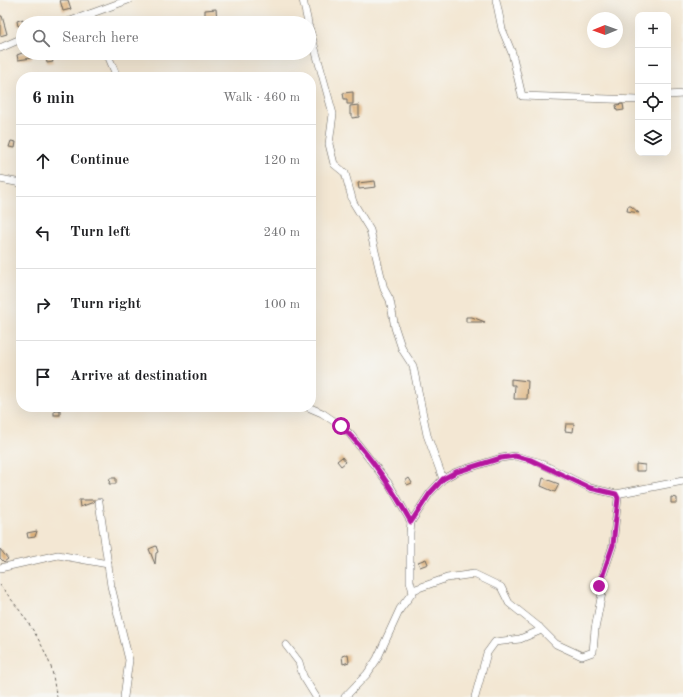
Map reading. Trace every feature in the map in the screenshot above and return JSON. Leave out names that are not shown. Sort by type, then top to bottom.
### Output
[{"type":"street","points":[[84,16],[128,0]]},
{"type":"street","points":[[303,0],[306,16]]},
{"type":"street","points":[[496,0],[502,29],[512,53],[522,96],[635,100]]},
{"type":"street","points":[[0,48],[16,41]]},
{"type":"street","points":[[316,52],[333,114],[329,144],[334,164],[345,173],[353,202],[370,230],[384,289],[390,300],[395,328],[402,349],[413,366],[427,435],[443,479]]},
{"type":"street","points":[[110,60],[115,72]]},
{"type":"street","points":[[671,95],[683,94]]},
{"type":"street","points":[[0,179],[16,182]]},
{"type":"street","points":[[316,410],[341,426],[350,434],[388,484],[411,522]]},
{"type":"street","points":[[345,697],[366,674],[377,659],[396,616],[412,595],[413,590],[410,581],[411,522],[430,493],[443,479],[456,472],[501,458],[515,456],[538,462],[590,488],[616,494],[683,481]]},
{"type":"street","points":[[413,590],[447,578],[474,574],[501,587],[509,603],[539,627],[556,644],[582,656],[593,652],[595,629],[602,593],[599,586],[613,545],[618,498],[616,494]]},
{"type":"street","points":[[99,502],[115,606],[129,660],[124,697]]},
{"type":"street","points":[[0,568],[58,555],[108,564]]},
{"type":"street","points":[[475,697],[486,653],[496,642],[520,639],[539,631],[539,627]]},
{"type":"street","points":[[286,645],[299,662],[303,676],[316,697]]},
{"type":"path","points":[[0,585],[25,617],[46,654],[54,679],[57,697]]},
{"type":"building","points":[[60,0],[68,0],[71,9],[63,11]]},
{"type":"building","points":[[216,9],[217,16],[205,16],[205,10]]},
{"type":"building","points":[[0,16],[2,16],[7,34],[0,36]]},
{"type":"building","points":[[46,60],[52,60],[53,62],[47,63]]},
{"type":"building","points":[[353,92],[353,104],[347,104],[347,99],[344,99],[343,93]]},
{"type":"building","points":[[623,104],[624,110],[617,111],[616,105]]},
{"type":"building","points":[[359,105],[359,117],[352,118],[352,115],[350,115],[350,106]]},
{"type":"building","points":[[11,141],[16,142],[15,148],[9,147]]},
{"type":"building","points":[[375,181],[376,187],[359,189],[358,183]]},
{"type":"building","points":[[628,206],[631,206],[639,213],[627,211]]},
{"type":"building","points":[[466,317],[472,317],[485,322],[466,322]]},
{"type":"building","points":[[511,379],[528,381],[527,399],[514,399],[515,385],[511,385]]},
{"type":"building","points":[[54,412],[60,412],[60,415],[54,415]]},
{"type":"building","points":[[566,424],[574,424],[573,432],[565,431]]},
{"type":"building","points":[[342,457],[346,462],[341,466],[337,461]]},
{"type":"building","points":[[636,464],[645,465],[645,471],[636,471]]},
{"type":"building","points":[[110,478],[116,478],[116,484],[109,484]]},
{"type":"building","points":[[409,478],[412,483],[407,485],[405,481]]},
{"type":"building","points":[[543,478],[559,484],[555,492],[541,486]]},
{"type":"building","points":[[671,497],[677,498],[677,503],[671,503]]},
{"type":"building","points":[[79,500],[95,500],[94,502],[80,507]]},
{"type":"building","points":[[37,531],[35,537],[28,538],[27,533]]},
{"type":"building","points":[[156,546],[158,552],[156,553],[155,564],[149,549]]},
{"type":"building","points":[[0,549],[8,559],[4,562],[0,558]]},
{"type":"building","points":[[426,559],[428,564],[420,567],[418,562]]},
{"type":"building","points":[[348,654],[349,662],[343,664],[342,656]]},
{"type":"route","points":[[341,426],[350,434],[388,484],[398,498],[411,522],[413,516],[430,493],[443,479],[456,472],[501,458],[515,456],[538,462],[590,488],[616,494],[618,498],[613,545],[599,586]]}]
